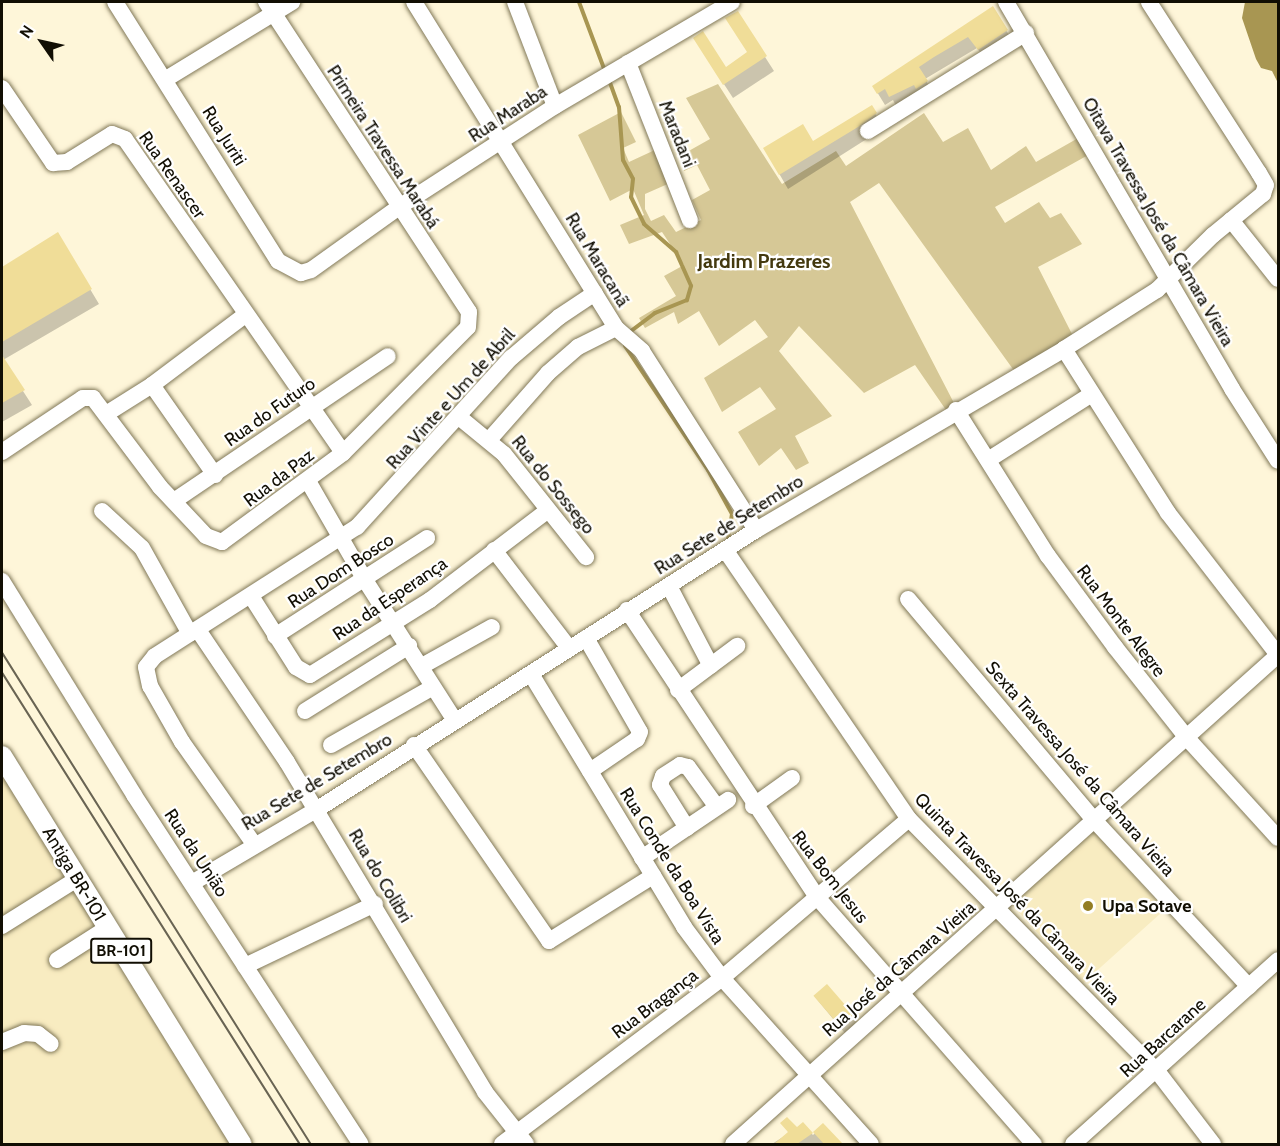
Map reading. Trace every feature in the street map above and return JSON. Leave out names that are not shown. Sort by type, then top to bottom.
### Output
[{"type":"main road","name":"Antiga BR-101","points":[[2,756],[242,1144]]},
{"type":"street","name":"Rua Juriti","points":[[115,2],[278,261],[290,270],[301,273],[311,270]]},
{"type":"street","points":[[165,79],[270,8],[292,2]]},
{"type":"street","name":"Rua Maracanã","points":[[414,2],[503,142],[616,328],[642,351],[756,530]]},
{"type":"street","points":[[515,2],[555,106]]},
{"type":"street","name":"Rua Maraba","points":[[311,270],[399,207],[503,142],[555,106],[732,2]]},
{"type":"street","name":"Oitava Travessa José da Câmara Vieira","points":[[1006,2],[1168,280],[1278,461]]},
{"type":"street","name":"Rua Sete de Setembro","points":[[192,883],[254,844],[316,810],[454,719],[531,674],[627,610],[726,551],[756,530],[956,410],[1064,349],[1168,280],[1231,220],[1263,194],[1264,181],[1149,2]]},
{"type":"street","name":"Primeira Travessa Marabá","points":[[270,8],[470,312]]},
{"type":"street","points":[[868,131],[1026,33]]},
{"type":"street","name":"Maradani","points":[[628,63],[690,220]]},
{"type":"street","name":"Rua Renascer","points":[[2,88],[53,163],[67,162],[112,134],[125,139],[244,316]]},
{"type":"street","points":[[1231,220],[1278,279]]},
{"type":"street","name":"Rua Vinte e Um de Abril","points":[[342,540],[386,500],[511,358],[559,317],[595,293]]},
{"type":"street","name":"Rua da Paz","points":[[103,409],[138,462],[206,536],[222,542],[308,481],[343,453],[457,341],[471,321],[470,312]]},
{"type":"street","points":[[2,452],[83,398],[93,398],[103,409],[152,385],[244,316],[343,453]]},
{"type":"street","points":[[489,440],[548,373],[578,347],[616,328]]},
{"type":"street","points":[[1064,349],[1168,513],[1278,655]]},
{"type":"street","name":"Rua do Futuro","points":[[174,501],[388,356]]},
{"type":"street","points":[[152,385],[215,475]]},
{"type":"street","points":[[988,460],[1092,394]]},
{"type":"street","name":"Rua Monte Alegre","points":[[956,410],[1048,556],[1187,738],[1278,838]]},
{"type":"street","name":"Rua do Sossego","points":[[459,417],[489,440],[586,557]]},
{"type":"street","points":[[308,481],[365,580],[394,621],[454,719]]},
{"type":"street","name":"Rua da Esperança","points":[[275,636],[301,673],[310,675],[430,600],[548,510]]},
{"type":"street","name":"Rua do Colibri","points":[[102,511],[142,548],[194,632],[316,810],[375,904],[455,1045],[521,1139]]},
{"type":"street","name":"Rua Dom Bosco","points":[[275,636],[365,580],[427,537]]},
{"type":"street","points":[[254,844],[182,742],[146,675],[146,667],[155,656],[342,540]]},
{"type":"street","points":[[494,550],[569,648]]},
{"type":"street","name":"Quinta Travessa José da Câmara Vieira","points":[[726,551],[909,819],[1157,1071],[1213,1144]]},
{"type":"street","name":"Rua da União","points":[[2,581],[192,883],[361,1144]]},
{"type":"street","points":[[669,586],[711,666]]},
{"type":"street","points":[[251,596],[275,636]]},
{"type":"street","name":"Sexta Travessa José da Câmara Vieira","points":[[908,599],[1095,820],[1249,987]]},
{"type":"street","name":"Rua Bom Jesus","points":[[627,610],[753,806],[816,896],[1034,1144]]},
{"type":"street","points":[[422,666],[492,627]]},
{"type":"street","points":[[586,638],[640,732],[637,739],[590,771]]},
{"type":"street","points":[[305,711],[410,646]]},
{"type":"street","points":[[678,690],[737,646]]},
{"type":"street","name":"Rua José da Câmara Vieira","points":[[733,1144],[1278,655]]},
{"type":"street","name":"Rua Conde da Boa Vista","points":[[531,674],[684,927],[722,978],[871,1144]]},
{"type":"street","points":[[331,745],[433,687]]},
{"type":"street","points":[[414,745],[549,940],[653,876]]},
{"type":"street","points":[[642,858],[687,828],[723,804],[688,766],[680,765],[660,782],[687,828]]},
{"type":"street","points":[[753,806],[792,778]]},
{"type":"street","name":"Rua Bragança","points":[[502,1144],[521,1139],[722,978],[909,819]]},
{"type":"street","points":[[2,926],[77,879]]},
{"type":"street","points":[[246,966],[375,904]]},
{"type":"street","points":[[57,960],[107,928]]},
{"type":"street","name":"Rua Barcarane","points":[[1074,1144],[1278,960]]},
{"type":"street","points":[[2,1042],[24,1033],[38,1034],[51,1044]]},
{"type":"shaded area","points":[[1245,2],[1278,2],[1278,83],[1272,71],[1261,68],[1256,59],[1242,18]]},
{"type":"shaded area","points":[[718,84],[782,184],[836,151],[846,166],[924,113],[943,142],[968,128],[991,170],[1026,146],[1036,162],[1080,137],[1090,154],[995,207],[1005,223],[1039,202],[1050,218],[1061,213],[1082,244],[1038,267],[1073,336],[1015,372],[879,183],[850,202],[955,405],[946,410],[915,365],[864,393],[799,326],[779,351],[832,416],[795,436],[809,463],[796,470],[781,448],[759,466],[738,432],[776,409],[760,387],[722,412],[704,378],[768,337],[755,320],[719,346],[699,311],[678,324],[674,312],[645,328],[639,318],[676,296],[664,276],[684,265],[662,232],[629,244],[620,225],[644,215],[633,189],[610,201],[578,135],[621,112],[636,142],[623,148],[629,162],[657,149],[670,183],[645,194],[645,209],[651,221],[664,215],[676,232],[701,220],[692,200],[710,190],[697,165],[684,171],[678,157],[710,139],[686,98]]},
{"type":"shaded area","points":[[2,761],[107,928],[254,1144],[2,1144]]},
{"type":"shaded area","name":"Upa Sotave","points":[[1091,828],[1165,910],[1083,983],[1009,902]]},
{"type":"building","points":[[993,6],[1008,30],[978,50],[968,37],[934,57],[919,67],[928,81],[916,89],[914,85],[889,97],[885,89],[877,94],[872,86]]},
{"type":"building","points":[[738,11],[767,56],[723,85],[693,38],[703,31],[726,67],[747,52],[725,18]]},
{"type":"building","points":[[872,105],[877,113],[779,175],[763,148],[803,124],[813,141]]},
{"type":"building","points":[[58,232],[92,289],[2,342],[2,267]]},
{"type":"building","points":[[2,355],[25,390],[2,403]]},
{"type":"building","points":[[827,984],[855,1016],[842,1028],[813,996]]},
{"type":"building","points":[[787,1117],[797,1127],[803,1122],[813,1133],[797,1144],[774,1144],[788,1132],[780,1123]]},
{"type":"building","points":[[823,1123],[843,1144],[824,1144],[813,1132]]},
{"type":"waterway","points":[[579,2],[605,71]]},
{"type":"waterway","points":[[609,80],[619,107],[623,160],[633,179],[631,197],[644,224],[676,252],[691,286],[687,300],[655,313],[628,333]]},
{"type":"waterway","points":[[625,346],[708,470],[732,514],[728,540]]},
{"type":"tram line","points":[[2,652],[311,1144]]},
{"type":"tram line","points":[[2,672],[300,1144]]},
{"type":"place","name":"Upa Sotave","points":[[1088,906]]},
{"type":"district","name":"Jardim Prazeres","points":[[764,261]]}]
